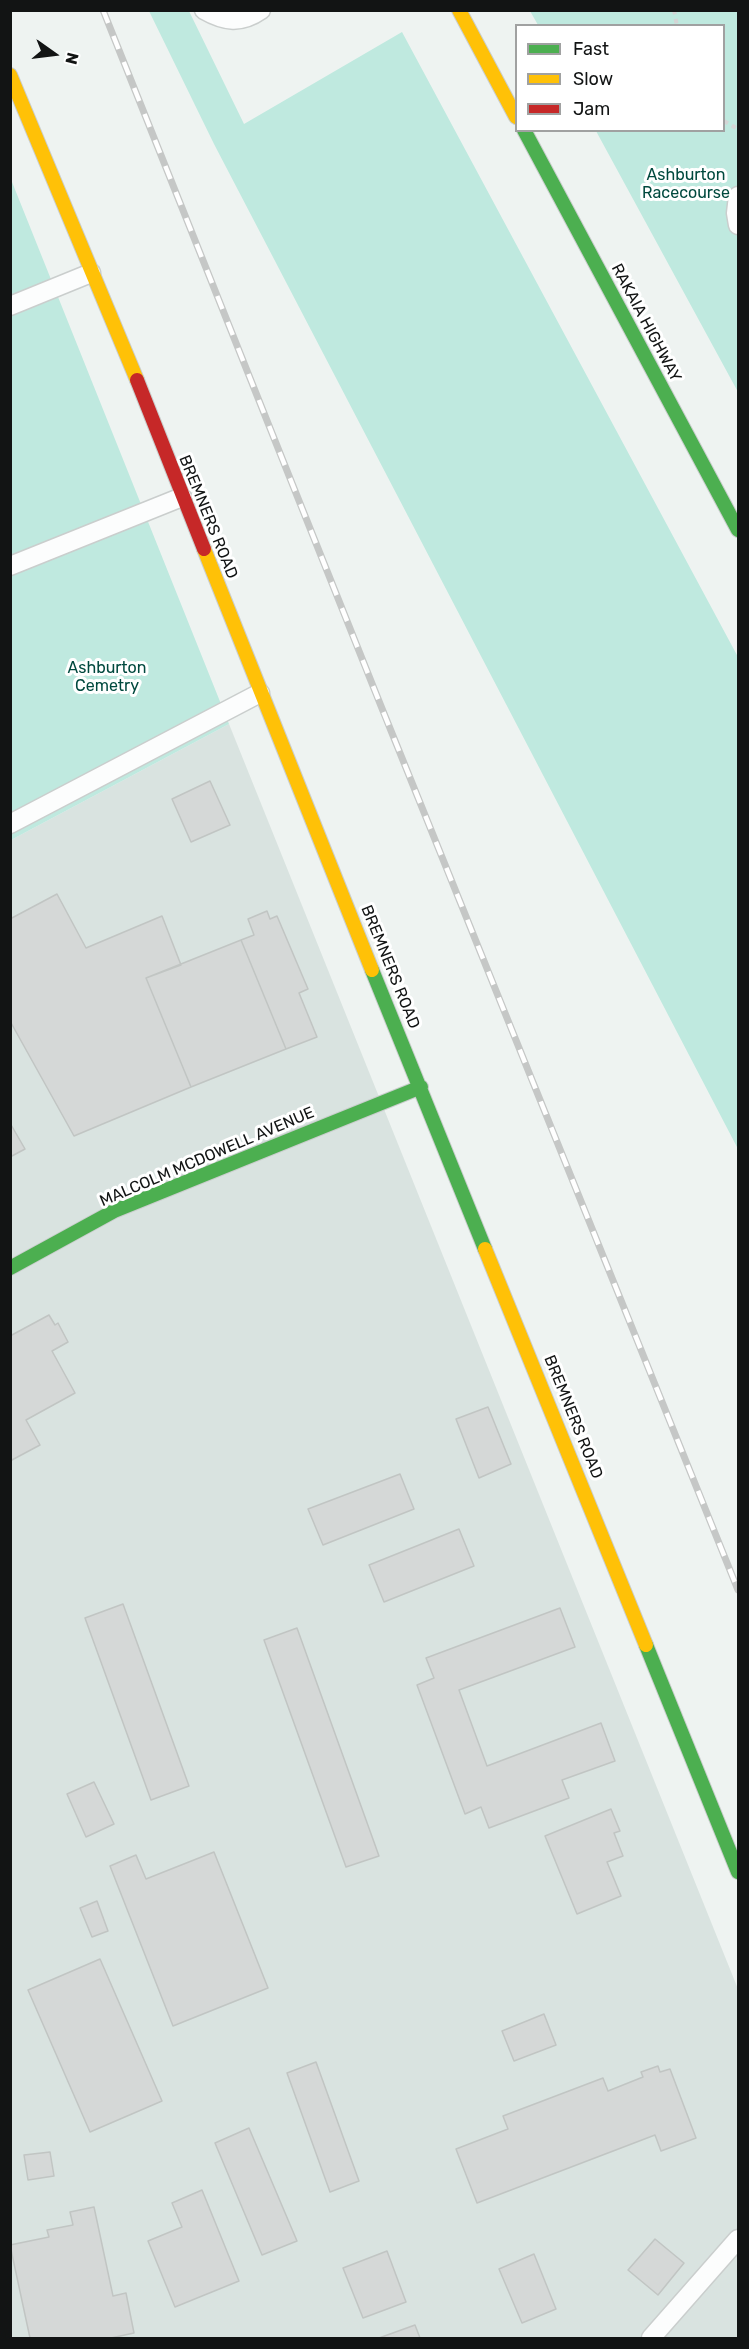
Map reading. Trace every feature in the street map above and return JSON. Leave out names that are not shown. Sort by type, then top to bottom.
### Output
[{"type":"main road","points":[[459,10],[515,115]]},
{"type":"main road","name":"BREMNERS ROAD","points":[[12,82],[130,362],[260,693],[738,1872]]},
{"type":"main road","name":"RAKAIA HIGHWAY","points":[[525,132],[738,530]]},
{"type":"main road","name":"MALCOLM MCDOWELL AVENUE","points":[[10,1268],[114,1211],[421,1087]]},
{"type":"lane","points":[[204,10],[217,18],[233,22],[248,18],[261,10]]},
{"type":"lane","points":[[738,196],[736,213],[738,225]]},
{"type":"lane","points":[[10,306],[91,273]]},
{"type":"lane","points":[[10,566],[182,497]]},
{"type":"lane","points":[[10,824],[260,693]]},
{"type":"lane","points":[[651,2338],[738,2239]]},
{"type":"path","points":[[725,121],[738,129]]},
{"type":"shaded area","points":[[229,724],[738,1989],[738,2338],[11,2338],[11,840]]},
{"type":"green space","points":[[149,11],[189,11],[244,124],[402,32],[738,657],[738,1149],[214,144]]},
{"type":"green space","name":"Ashburton Racecourse","points":[[530,11],[738,11],[738,392],[597,132],[725,132],[725,24],[537,24]]},
{"type":"green space","name":"Ashburton Cemetry","points":[[10,177],[229,724],[11,840],[10,840]]},
{"type":"building","points":[[210,781],[230,825],[191,842],[172,799]]},
{"type":"building","points":[[57,894],[86,948],[162,916],[181,965],[146,978],[191,1087],[74,1136],[10,1021],[10,919]]},
{"type":"building","points":[[267,911],[270,919],[277,916],[308,989],[299,993],[317,1037],[286,1049],[241,940],[254,935],[248,919]]},
{"type":"building","points":[[241,940],[286,1049],[191,1087],[146,978]]},
{"type":"building","points":[[10,1123],[25,1149],[10,1157]]},
{"type":"building","points":[[49,1315],[55,1325],[58,1323],[68,1342],[52,1351],[75,1393],[26,1420],[40,1445],[10,1461],[10,1336]]},
{"type":"building","points":[[488,1407],[511,1464],[479,1478],[456,1419]]},
{"type":"building","points":[[400,1474],[414,1509],[323,1545],[308,1509]]},
{"type":"building","points":[[459,1529],[474,1566],[384,1602],[369,1565]]},
{"type":"building","points":[[123,1604],[189,1786],[151,1800],[85,1618]]},
{"type":"building","points":[[560,1608],[575,1647],[459,1690],[487,1766],[601,1723],[615,1761],[562,1780],[569,1798],[489,1828],[481,1807],[465,1814],[417,1685],[434,1678],[426,1658]]},
{"type":"building","points":[[297,1628],[379,1856],[346,1867],[264,1640]]},
{"type":"building","points":[[94,1782],[114,1824],[86,1837],[67,1794]]},
{"type":"building","points":[[611,1809],[620,1831],[614,1833],[623,1856],[607,1862],[621,1896],[577,1914],[545,1836]]},
{"type":"building","points":[[214,1852],[268,1988],[173,2026],[110,1866],[136,1855],[146,1879]]},
{"type":"building","points":[[97,1901],[108,1931],[92,1937],[80,1908]]},
{"type":"building","points":[[100,1959],[162,2101],[90,2132],[28,1990]]},
{"type":"building","points":[[544,2014],[556,2045],[514,2061],[502,2031]]},
{"type":"building","points":[[316,2062],[359,2181],[330,2192],[287,2073]]},
{"type":"building","points":[[658,2066],[660,2072],[670,2069],[696,2138],[661,2151],[655,2135],[477,2203],[456,2149],[508,2129],[503,2116],[603,2078],[608,2091],[643,2077],[641,2072]]},
{"type":"building","points":[[249,2128],[297,2241],[262,2255],[215,2143]]},
{"type":"building","points":[[50,2152],[54,2176],[28,2180],[24,2155]]},
{"type":"building","points":[[202,2190],[239,2281],[175,2307],[148,2241],[182,2227],[172,2203]]},
{"type":"building","points":[[94,2207],[113,2296],[126,2293],[134,2333],[111,2338],[30,2338],[10,2245],[49,2237],[47,2230],[73,2225],[70,2212]]},
{"type":"building","points":[[655,2239],[684,2263],[658,2295],[628,2270]]},
{"type":"building","points":[[387,2251],[406,2302],[363,2318],[343,2268]]},
{"type":"building","points":[[534,2254],[556,2309],[522,2323],[499,2269]]},
{"type":"building","points":[[415,2325],[420,2338],[379,2338]]},
{"type":"railway","points":[[103,10],[738,1590]]},
{"type":"traffic: fast","points":[[525,132],[738,530]]},
{"type":"traffic: fast","points":[[372,970],[485,1249]]},
{"type":"traffic: fast","points":[[10,1268],[114,1211],[421,1087]]},
{"type":"traffic: fast","points":[[646,1645],[738,1872]]},
{"type":"traffic: slow","points":[[459,10],[515,115]]},
{"type":"traffic: slow","points":[[10,75],[137,380]]},
{"type":"traffic: slow","points":[[204,549],[372,970]]},
{"type":"traffic: slow","points":[[485,1249],[646,1645]]},
{"type":"traffic: jam","points":[[137,380],[204,549]]}]
